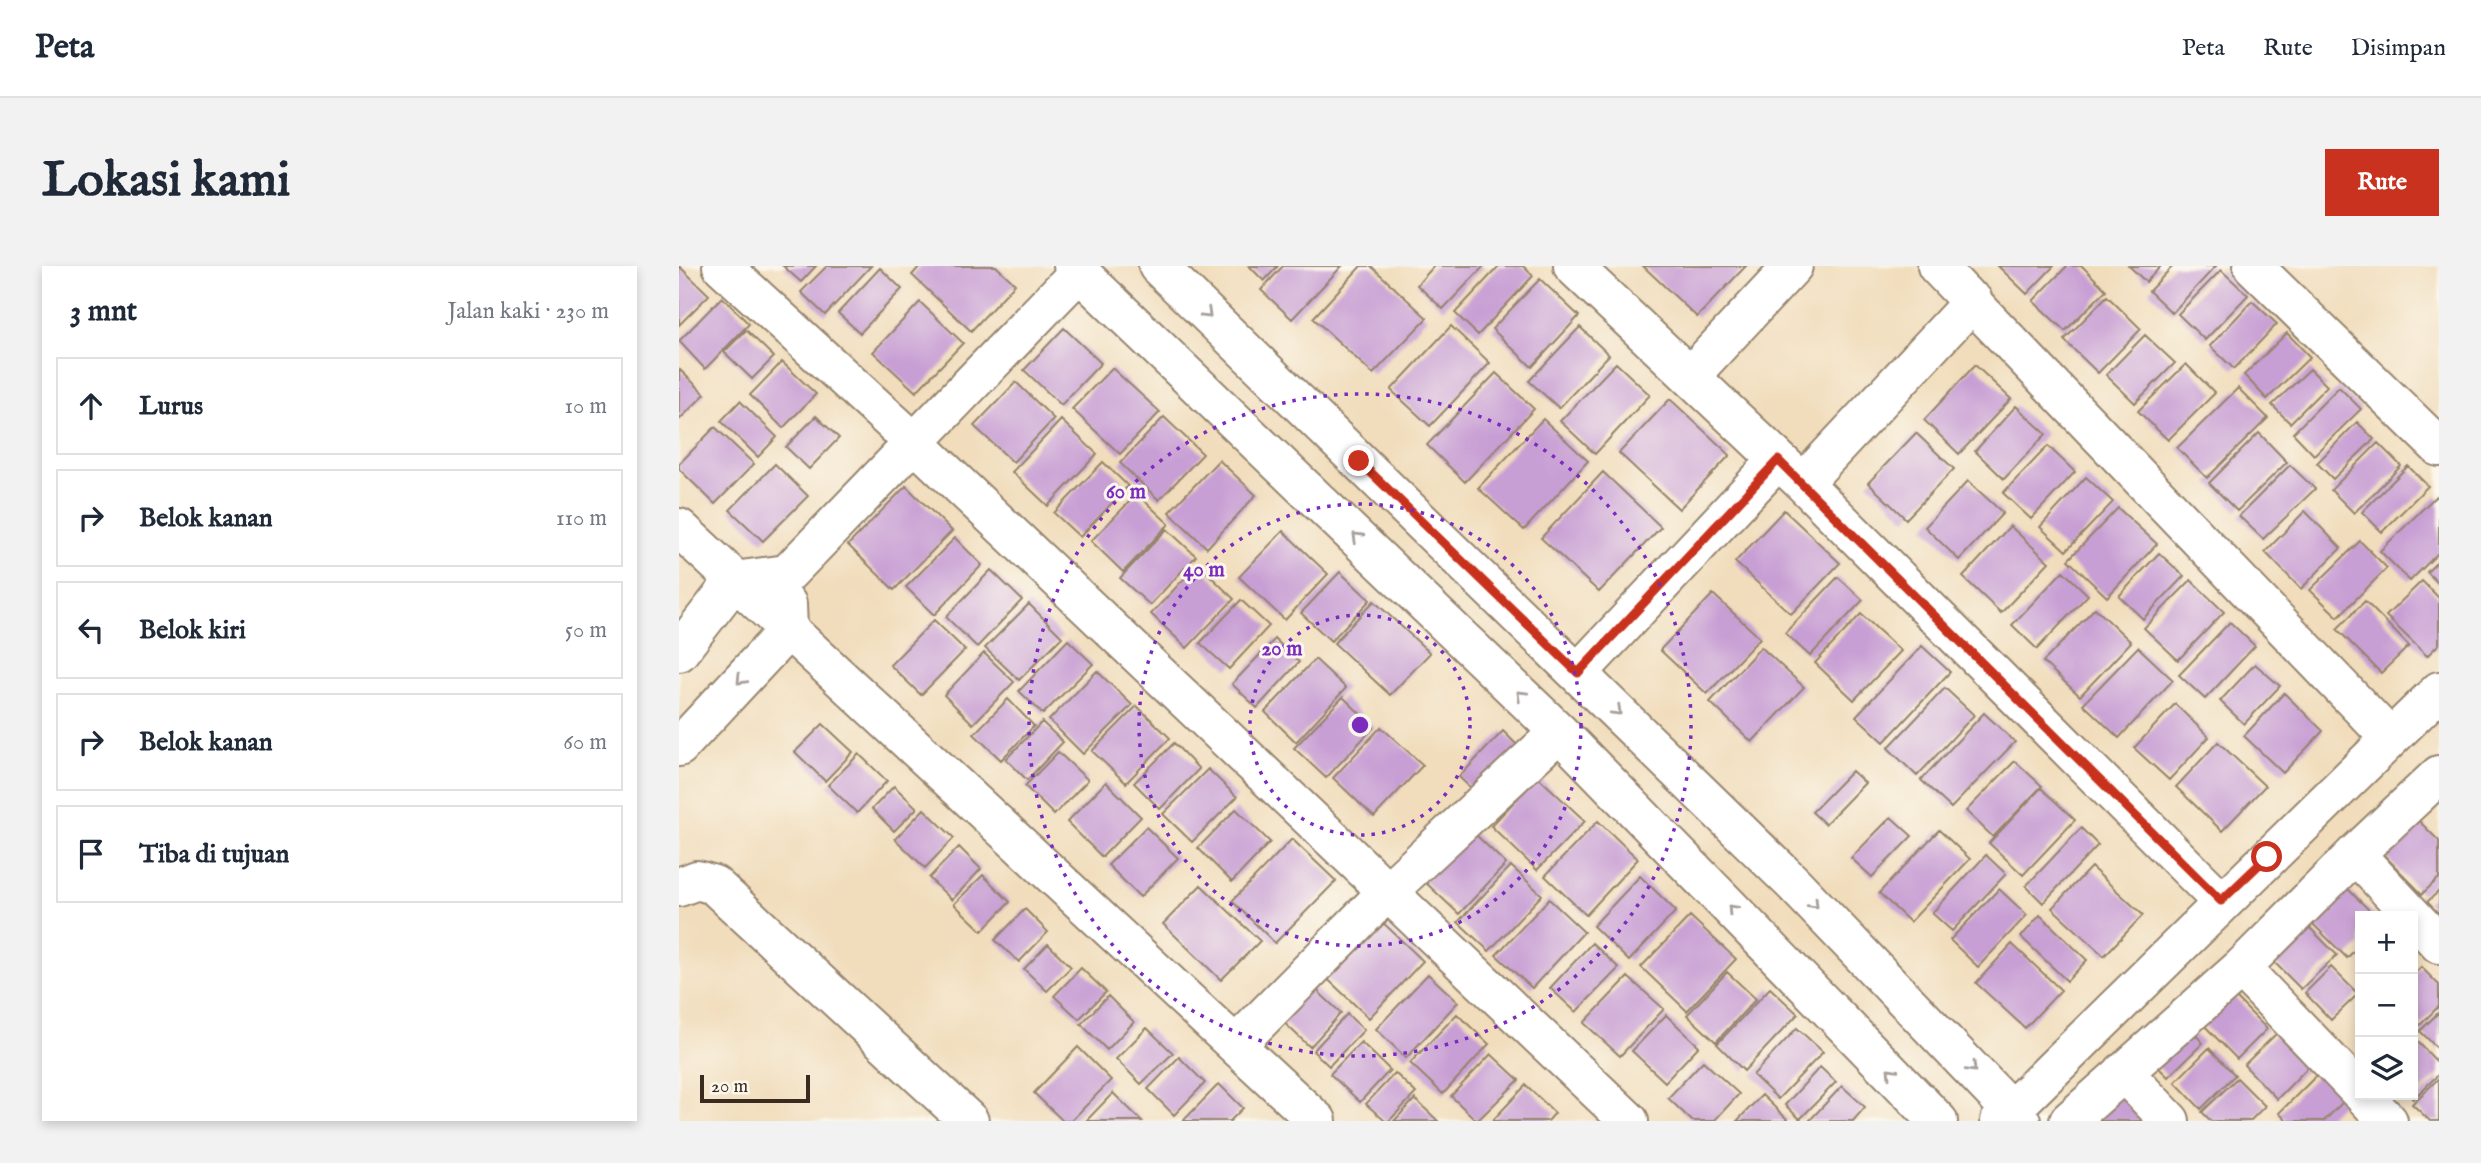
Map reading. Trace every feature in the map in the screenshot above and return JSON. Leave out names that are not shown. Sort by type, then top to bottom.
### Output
[{"type":"street","points":[[722,266],[914,442],[1629,1121]]},
{"type":"street","points":[[1158,266],[1793,883],[2011,1117],[2221,901],[2439,691]]},
{"type":"street","points":[[1573,266],[1691,375],[1790,472],[2221,901]]},
{"type":"street","points":[[1691,375],[1793,266]]},
{"type":"street","points":[[2253,266],[2439,447]]},
{"type":"street","points":[[679,652],[734,582],[787,574],[1076,269],[1559,732],[1938,1121]]},
{"type":"street","points":[[1578,673],[1790,472],[1955,278],[2390,738]]},
{"type":"street","points":[[1319,501],[1359,461]]},
{"type":"street","points":[[679,528],[734,582],[1237,1044],[1317,1121]]},
{"type":"street","points":[[679,747],[787,630],[787,574]]},
{"type":"street","points":[[1237,1044],[1386,892],[1559,732]]},
{"type":"street","points":[[2069,1121],[2241,968],[2439,775]]},
{"type":"street","points":[[2355,854],[2439,944]]},
{"type":"street","points":[[679,887],[697,880],[714,885],[969,1121]]},
{"type":"street","points":[[2241,968],[2355,1086]]},
{"type":"street","points":[[2123,1072],[2170,1121]]},
{"type":"street","points":[[2368,1100],[2388,1121]]},
{"type":"building","points":[[679,266],[709,295],[679,325]]},
{"type":"building","points":[[783,266],[816,266],[801,282]]},
{"type":"building","points":[[827,266],[871,266],[825,315],[801,292]]},
{"type":"building","points":[[920,266],[996,266],[1015,284],[971,331],[912,275]]},
{"type":"building","points":[[1249,266],[1278,266],[1264,281]]},
{"type":"building","points":[[1283,266],[1342,266],[1292,319],[1261,290]]},
{"type":"building","points":[[1361,266],[1371,266],[1427,318],[1373,374],[1313,318]]},
{"type":"building","points":[[1434,266],[1484,266],[1443,309],[1417,285]]},
{"type":"building","points":[[1499,266],[1523,266],[1533,276],[1478,335],[1455,313]]},
{"type":"building","points":[[1643,266],[1746,266],[1697,317]]},
{"type":"building","points":[[1998,266],[2054,266],[2027,294]]},
{"type":"building","points":[[2067,266],[2082,266],[2106,290],[2065,331],[2033,301]]},
{"type":"building","points":[[2129,266],[2161,266],[2146,282]]},
{"type":"building","points":[[2173,266],[2216,266],[2172,313],[2149,291]]},
{"type":"building","points":[[880,268],[902,289],[860,333],[838,313]]},
{"type":"building","points":[[2221,270],[2248,295],[2205,340],[2178,314]]},
{"type":"building","points":[[1540,279],[1579,316],[1532,367],[1492,329]]},
{"type":"building","points":[[2107,296],[2141,329],[2098,373],[2064,340]]},
{"type":"building","points":[[722,297],[749,324],[705,369],[679,341]]},
{"type":"building","points":[[2252,301],[2277,324],[2234,369],[2210,346]]},
{"type":"building","points":[[920,302],[963,343],[916,392],[873,352]]},
{"type":"building","points":[[1451,326],[1490,363],[1430,426],[1391,390]]},
{"type":"building","points":[[1580,327],[1609,355],[1559,408],[1529,381]]},
{"type":"building","points":[[1064,328],[1101,363],[1061,405],[1024,370]]},
{"type":"building","points":[[746,330],[774,357],[752,379],[724,352]]},
{"type":"building","points":[[2287,333],[2310,357],[2267,399],[2244,375]]},
{"type":"building","points":[[2145,335],[2175,363],[2135,403],[2106,375]]},
{"type":"building","points":[[782,362],[816,394],[783,428],[750,395]]},
{"type":"building","points":[[1616,363],[1650,395],[1595,454],[1560,421]]},
{"type":"building","points":[[2186,364],[2215,393],[2168,440],[2138,411]]},
{"type":"building","points":[[1975,365],[2011,399],[1959,454],[1924,420]]},
{"type":"building","points":[[1112,368],[1160,412],[1120,454],[1072,409]]},
{"type":"building","points":[[679,369],[705,394],[679,420]]},
{"type":"building","points":[[2310,369],[2327,386],[2290,423],[2272,405]]},
{"type":"building","points":[[1496,373],[1534,409],[1465,482],[1427,445]]},
{"type":"building","points":[[1016,382],[1054,419],[1013,462],[974,426]]},
{"type":"building","points":[[2339,387],[2361,409],[2314,455],[2293,433]]},
{"type":"building","points":[[2238,388],[2268,418],[2207,478],[2177,448]]},
{"type":"building","points":[[1670,399],[1730,455],[1679,509],[1619,453]]},
{"type":"building","points":[[740,401],[777,437],[758,457],[721,421]]},
{"type":"building","points":[[2016,406],[2046,434],[2004,479],[1975,451]]},
{"type":"building","points":[[816,416],[839,438],[809,469],[786,447]]},
{"type":"building","points":[[1164,417],[1203,454],[1159,500],[1120,463]]},
{"type":"building","points":[[1543,419],[1588,461],[1524,530],[1478,488]]},
{"type":"building","points":[[1061,420],[1097,454],[1048,506],[1012,472]]},
{"type":"building","points":[[2357,422],[2374,439],[2333,479],[2317,463]]},
{"type":"building","points":[[715,427],[754,464],[715,504],[679,469],[679,464]]},
{"type":"building","points":[[1916,433],[1954,469],[1906,519],[1868,483]]},
{"type":"building","points":[[2259,433],[2287,462],[2237,511],[2209,483]]},
{"type":"building","points":[[2378,443],[2401,466],[2354,513],[2331,490]]},
{"type":"building","points":[[2048,446],[2075,472],[2031,519],[2003,493]]},
{"type":"building","points":[[1219,460],[1256,495],[1207,548],[1169,512]]},
{"type":"building","points":[[1103,462],[1128,486],[1080,537],[1054,513]]},
{"type":"building","points":[[775,464],[808,496],[763,541],[730,510]]},
{"type":"building","points":[[2290,465],[2315,489],[2263,539],[2239,516]]},
{"type":"building","points":[[2408,466],[2428,486],[2382,532],[2362,512]]},
{"type":"building","points":[[1603,472],[1661,527],[1599,592],[1541,538]]},
{"type":"building","points":[[2086,477],[2113,502],[2066,551],[2040,527]]},
{"type":"building","points":[[1968,481],[2003,513],[1959,560],[1925,527]]},
{"type":"building","points":[[906,486],[952,531],[894,590],[848,545]]},
{"type":"building","points":[[1137,494],[1169,524],[1123,572],[1091,541]]},
{"type":"building","points":[[2436,496],[2439,499],[2439,552],[2410,581],[2380,551]]},
{"type":"building","points":[[2118,508],[2157,544],[2107,597],[2068,560]]},
{"type":"building","points":[[1784,510],[1840,563],[1791,614],[1735,562]]},
{"type":"building","points":[[2305,511],[2341,548],[2301,589],[2265,552]]},
{"type":"building","points":[[2010,526],[2049,562],[2001,613],[1963,577]]},
{"type":"building","points":[[1167,529],[1196,556],[1150,605],[1120,578]]},
{"type":"building","points":[[1283,531],[1328,574],[1285,620],[1239,577]]},
{"type":"building","points":[[955,538],[982,565],[934,615],[906,587]]},
{"type":"building","points":[[2360,541],[2387,568],[2338,617],[2310,590]]},
{"type":"building","points":[[2159,553],[2184,576],[2143,619],[2119,596]]},
{"type":"building","points":[[2439,560],[2439,584],[2427,572]]},
{"type":"building","points":[[1198,564],[1234,599],[1187,648],[1151,614]]},
{"type":"building","points":[[991,570],[1022,600],[977,647],[946,617]]},
{"type":"building","points":[[2063,571],[2088,595],[2037,649],[2012,625]]},
{"type":"building","points":[[1340,572],[1370,600],[1331,641],[1301,613]]},
{"type":"building","points":[[1838,577],[1863,600],[1810,656],[1785,633]]},
{"type":"building","points":[[2191,580],[2224,612],[2178,660],[2144,628]]},
{"type":"building","points":[[2422,581],[2439,598],[2439,644],[2427,656],[2386,616]]},
{"type":"building","points":[[1713,594],[1760,638],[1707,694],[1660,650]]},
{"type":"building","points":[[1241,600],[1269,626],[1229,669],[1200,643]]},
{"type":"building","points":[[1374,601],[1430,653],[1390,695],[1334,643]]},
{"type":"building","points":[[2365,601],[2409,646],[2381,673],[2337,629]]},
{"type":"building","points":[[1029,604],[1062,637],[1019,680],[985,648]]},
{"type":"building","points":[[2095,608],[2131,642],[2080,696],[2043,662]]},
{"type":"building","points":[[1861,614],[1901,651],[1854,700],[1815,663]]},
{"type":"building","points":[[934,620],[965,650],[921,695],[890,665]]},
{"type":"building","points":[[2230,622],[2255,646],[2205,699],[2179,675]]},
{"type":"building","points":[[1275,639],[1299,662],[1257,708],[1232,684]]},
{"type":"building","points":[[1068,640],[1093,664],[1043,714],[1019,691]]},
{"type":"building","points":[[1922,646],[1950,672],[1884,742],[1856,716]]},
{"type":"building","points":[[1761,647],[1804,687],[1752,742],[1710,702]]},
{"type":"building","points":[[2138,647],[2173,680],[2119,738],[2083,704]]},
{"type":"building","points":[[984,653],[1014,682],[973,724],[944,695]]},
{"type":"building","points":[[1315,659],[1346,688],[1296,742],[1265,712]]},
{"type":"building","points":[[2255,664],[2280,686],[2244,724],[2220,701]]},
{"type":"building","points":[[1097,671],[1132,705],[1083,754],[1049,720]]},
{"type":"building","points":[[1945,688],[1974,715],[1917,776],[1888,748]]},
{"type":"building","points":[[2284,693],[2323,731],[2283,773],[2244,736]]},
{"type":"building","points":[[1343,697],[1374,727],[1326,778],[1294,748]]},
{"type":"building","points":[[1008,699],[1034,726],[1001,760],[974,734]]},
{"type":"building","points":[[2175,704],[2209,737],[2169,780],[2134,748]]},
{"type":"building","points":[[1137,706],[1170,738],[1126,783],[1092,751]]},
{"type":"building","points":[[1984,713],[2015,742],[1951,808],[1921,780]]},
{"type":"building","points":[[1042,722],[1063,742],[1027,780],[1006,759]]},
{"type":"building","points":[[823,724],[853,752],[825,781],[795,752]]},
{"type":"building","points":[[1381,727],[1423,765],[1374,817],[1333,778]]},
{"type":"building","points":[[1503,731],[1520,748],[1477,794],[1459,777]]},
{"type":"building","points":[[2218,742],[2265,786],[2222,831],[2176,787]]},
{"type":"building","points":[[1174,743],[1199,769],[1160,809],[1134,783]]},
{"type":"building","points":[[1058,752],[1088,780],[1054,815],[1025,786]]},
{"type":"building","points":[[859,754],[887,781],[857,813],[828,785]]},
{"type":"building","points":[[2015,761],[2042,786],[1993,837],[1966,811]]},
{"type":"building","points":[[1208,769],[1237,797],[1192,842],[1163,814]]},
{"type":"building","points":[[1852,771],[1865,783],[1825,824],[1812,812]]},
{"type":"building","points":[[1538,777],[1585,821],[1537,870],[1491,826]]},
{"type":"building","points":[[1106,782],[1141,817],[1102,857],[1067,822]]},
{"type":"building","points":[[894,786],[917,808],[894,831],[872,809]]},
{"type":"building","points":[[2041,788],[2075,820],[2023,875],[1989,843]]},
{"type":"building","points":[[924,809],[954,838],[925,868],[895,839]]},
{"type":"building","points":[[1236,809],[1270,842],[1232,882],[1198,848]]},
{"type":"building","points":[[2410,812],[2439,841],[2439,878],[2422,894],[2375,846]]},
{"type":"building","points":[[1891,817],[1912,836],[1872,877],[1851,858]]},
{"type":"building","points":[[1598,821],[1638,859],[1586,915],[1545,876]]},
{"type":"building","points":[[1146,827],[1178,858],[1140,897],[1108,865]]},
{"type":"building","points":[[2081,828],[2098,845],[2043,903],[2026,886]]},
{"type":"building","points":[[1939,830],[1970,859],[1910,922],[1879,893]]},
{"type":"building","points":[[1472,831],[1506,864],[1459,914],[1424,881]]},
{"type":"building","points":[[1292,839],[1336,881],[1275,943],[1232,901]]},
{"type":"building","points":[[959,847],[981,869],[952,900],[929,878]]},
{"type":"building","points":[[1986,855],[2006,874],[1952,931],[1932,913]]},
{"type":"building","points":[[1511,866],[1542,895],[1489,951],[1458,922]]},
{"type":"building","points":[[2091,867],[2143,915],[2104,956],[2052,908]]},
{"type":"building","points":[[983,875],[1010,902],[982,931],[954,904]]},
{"type":"building","points":[[1640,876],[1676,911],[1629,961],[1593,926]]},
{"type":"building","points":[[1201,885],[1260,941],[1221,980],[1163,924]]},
{"type":"building","points":[[2345,886],[2370,911],[2355,911],[2355,950],[2347,958],[2309,920]]},
{"type":"building","points":[[1999,889],[2027,915],[1978,967],[1950,940]]},
{"type":"building","points":[[2439,891],[2439,914],[2427,902]]},
{"type":"building","points":[[1549,899],[1584,932],[1532,988],[1496,955]]},
{"type":"building","points":[[1025,909],[1048,932],[1019,962],[995,940]]},
{"type":"building","points":[[1374,914],[1423,961],[1369,1018],[1319,971]]},
{"type":"building","points":[[2040,915],[2087,960],[2067,981],[2021,937]]},
{"type":"building","points":[[1690,916],[1736,959],[1687,1011],[1641,967]]},
{"type":"building","points":[[2303,921],[2337,955],[2301,989],[2268,956]]},
{"type":"building","points":[[1592,943],[1619,968],[1576,1012],[1550,988]]},
{"type":"building","points":[[1048,944],[1071,967],[1047,991],[1024,969]]},
{"type":"building","points":[[2012,944],[2061,990],[2025,1028],[1976,983]]},
{"type":"building","points":[[2331,967],[2355,991],[2355,997],[2331,1020],[2305,993]]},
{"type":"building","points":[[2421,967],[2439,985],[2439,1006],[2418,1027],[2418,974]]},
{"type":"building","points":[[1081,968],[1106,992],[1079,1019],[1054,996]]},
{"type":"building","points":[[1727,972],[1756,999],[1716,1042],[1687,1015]]},
{"type":"building","points":[[1428,974],[1458,1002],[1406,1058],[1376,1029]]},
{"type":"building","points":[[1628,977],[1664,1009],[1620,1056],[1584,1023]]},
{"type":"building","points":[[1309,983],[1341,1013],[1310,1047],[1278,1017]]},
{"type":"building","points":[[1770,988],[1798,1014],[1744,1071],[1717,1044]]},
{"type":"building","points":[[2227,989],[2267,1029],[2237,1059],[2197,1018]]},
{"type":"building","points":[[1108,996],[1134,1022],[1107,1050],[1081,1024]]},
{"type":"building","points":[[2439,1012],[2439,1050],[2420,1031]]},
{"type":"building","points":[[1347,1014],[1364,1030],[1329,1066],[1313,1051]]},
{"type":"building","points":[[1457,1014],[1489,1044],[1443,1094],[1410,1063]]},
{"type":"building","points":[[1666,1015],[1699,1046],[1665,1082],[1632,1051]]},
{"type":"building","points":[[2187,1025],[2203,1043],[2168,1077],[2151,1060]]},
{"type":"building","points":[[1147,1028],[1173,1053],[1141,1084],[1116,1059]]},
{"type":"building","points":[[1797,1028],[1823,1052],[1778,1099],[1753,1075]]},
{"type":"building","points":[[2277,1033],[2309,1066],[2277,1099],[2244,1065]]},
{"type":"building","points":[[1361,1042],[1390,1070],[1360,1102],[1330,1074]]},
{"type":"building","points":[[2418,1042],[2439,1064],[2439,1074],[2418,1094]]},
{"type":"building","points":[[1078,1047],[1111,1080],[1071,1121],[1063,1121],[1034,1093]]},
{"type":"building","points":[[2209,1048],[2235,1075],[2201,1109],[2175,1082]]},
{"type":"building","points":[[1491,1054],[1519,1080],[1477,1121],[1451,1096]]},
{"type":"building","points":[[1179,1057],[1205,1083],[1174,1115],[1148,1089]]},
{"type":"building","points":[[1703,1061],[1739,1094],[1714,1121],[1692,1121],[1668,1098]]},
{"type":"building","points":[[1820,1067],[1836,1082],[1800,1119],[1785,1105]]},
{"type":"building","points":[[2320,1072],[2346,1099],[2324,1121],[2287,1121],[2279,1113]]},
{"type":"building","points":[[1395,1073],[1416,1093],[1389,1121],[1385,1121],[1366,1104]]},
{"type":"building","points":[[2237,1078],[2265,1106],[2250,1121],[2211,1121],[2202,1112]]},
{"type":"building","points":[[2439,1078],[2439,1121],[2430,1121],[2412,1104]]},
{"type":"building","points":[[1219,1084],[1243,1108],[1230,1121],[1183,1121]]},
{"type":"building","points":[[1526,1085],[1555,1113],[1548,1121],[1492,1121]]},
{"type":"building","points":[[1842,1086],[1865,1107],[1853,1121],[1809,1121]]},
{"type":"building","points":[[2115,1088],[2148,1121],[2083,1121]]},
{"type":"building","points":[[1113,1093],[1142,1121],[1086,1121]]},
{"type":"building","points":[[1762,1095],[1789,1121],[1737,1121]]},
{"type":"building","points":[[1415,1099],[1438,1121],[1394,1121]]},
{"type":"route","points":[[1359,461],[1578,673],[1778,460],[2221,901],[2267,857]]}]
